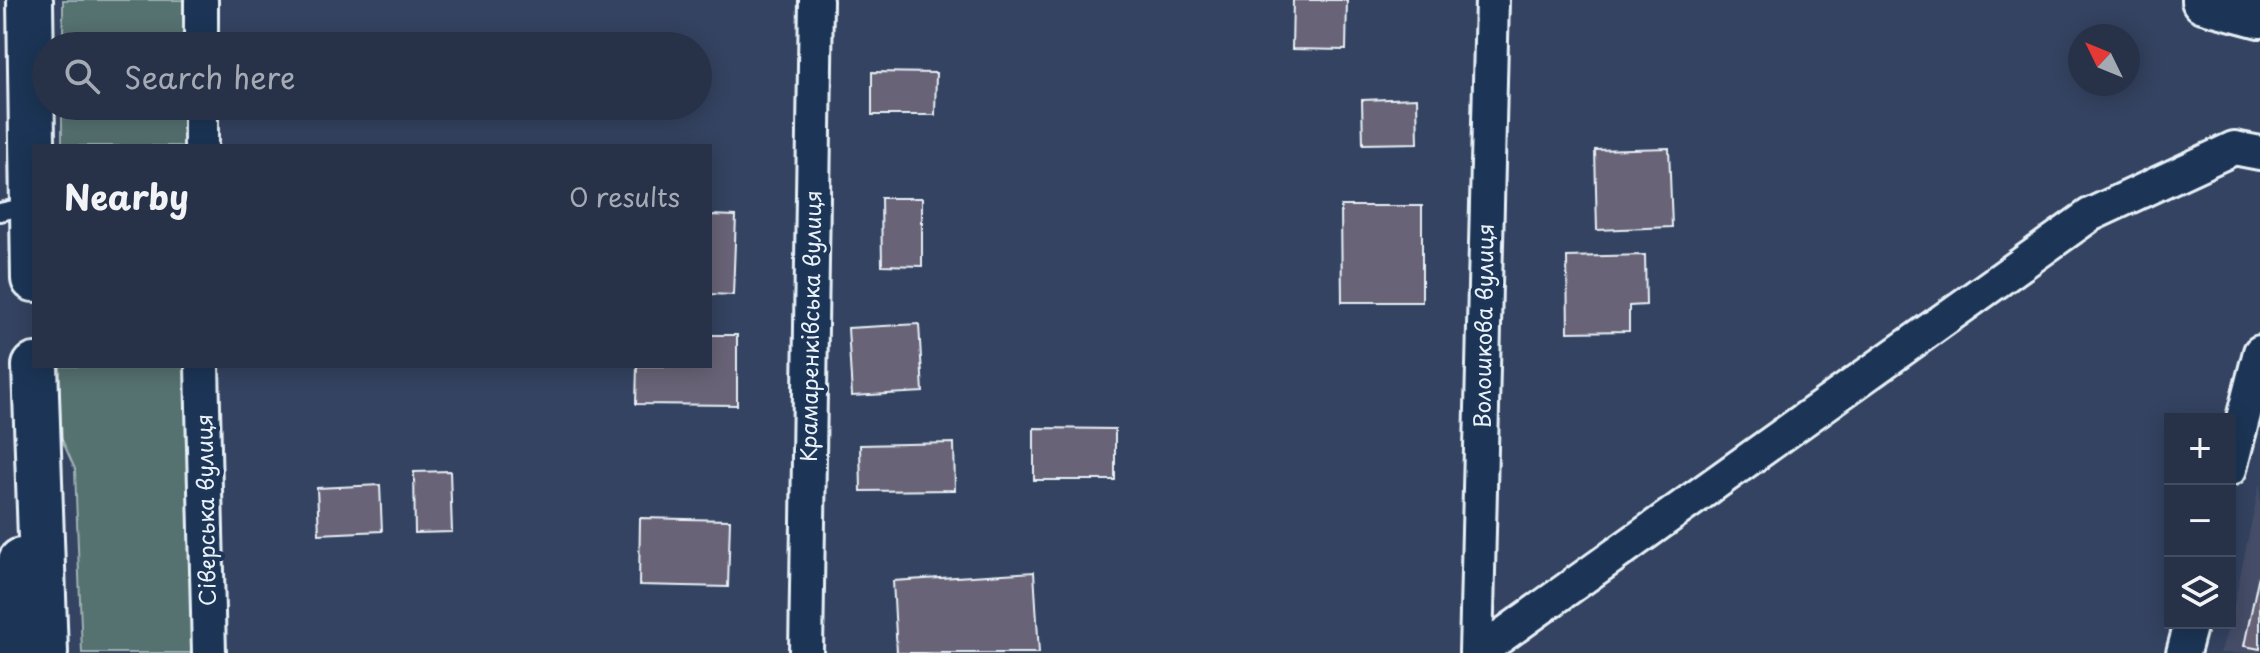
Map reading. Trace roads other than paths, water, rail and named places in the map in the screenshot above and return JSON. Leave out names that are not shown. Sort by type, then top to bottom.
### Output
[{"type":"main road","points":[[2204,0],[2260,15]]},
{"type":"main road","points":[[27,1],[32,171]]},
{"type":"main road","points":[[35,368],[45,653]]},
{"type":"main road","points":[[8,653],[7,609],[36,455]]},
{"type":"street","points":[[201,0],[201,32]]},
{"type":"street","name":"Крамаренківська вулиця","points":[[806,653],[816,0]]},
{"type":"street","name":"Волошкова вулиця","points":[[1477,653],[1492,0]]},
{"type":"street","points":[[201,120],[201,144]]},
{"type":"street","points":[[1477,653],[2090,215],[2234,148],[2260,153]]},
{"type":"street","points":[[2236,446],[2260,352]]},
{"type":"street","name":"Сіверська вулиця","points":[[202,368],[209,653]]},
{"type":"street","points":[[2183,653],[2189,629]]},
{"type":"lane","points":[[0,212],[32,205]]}]
